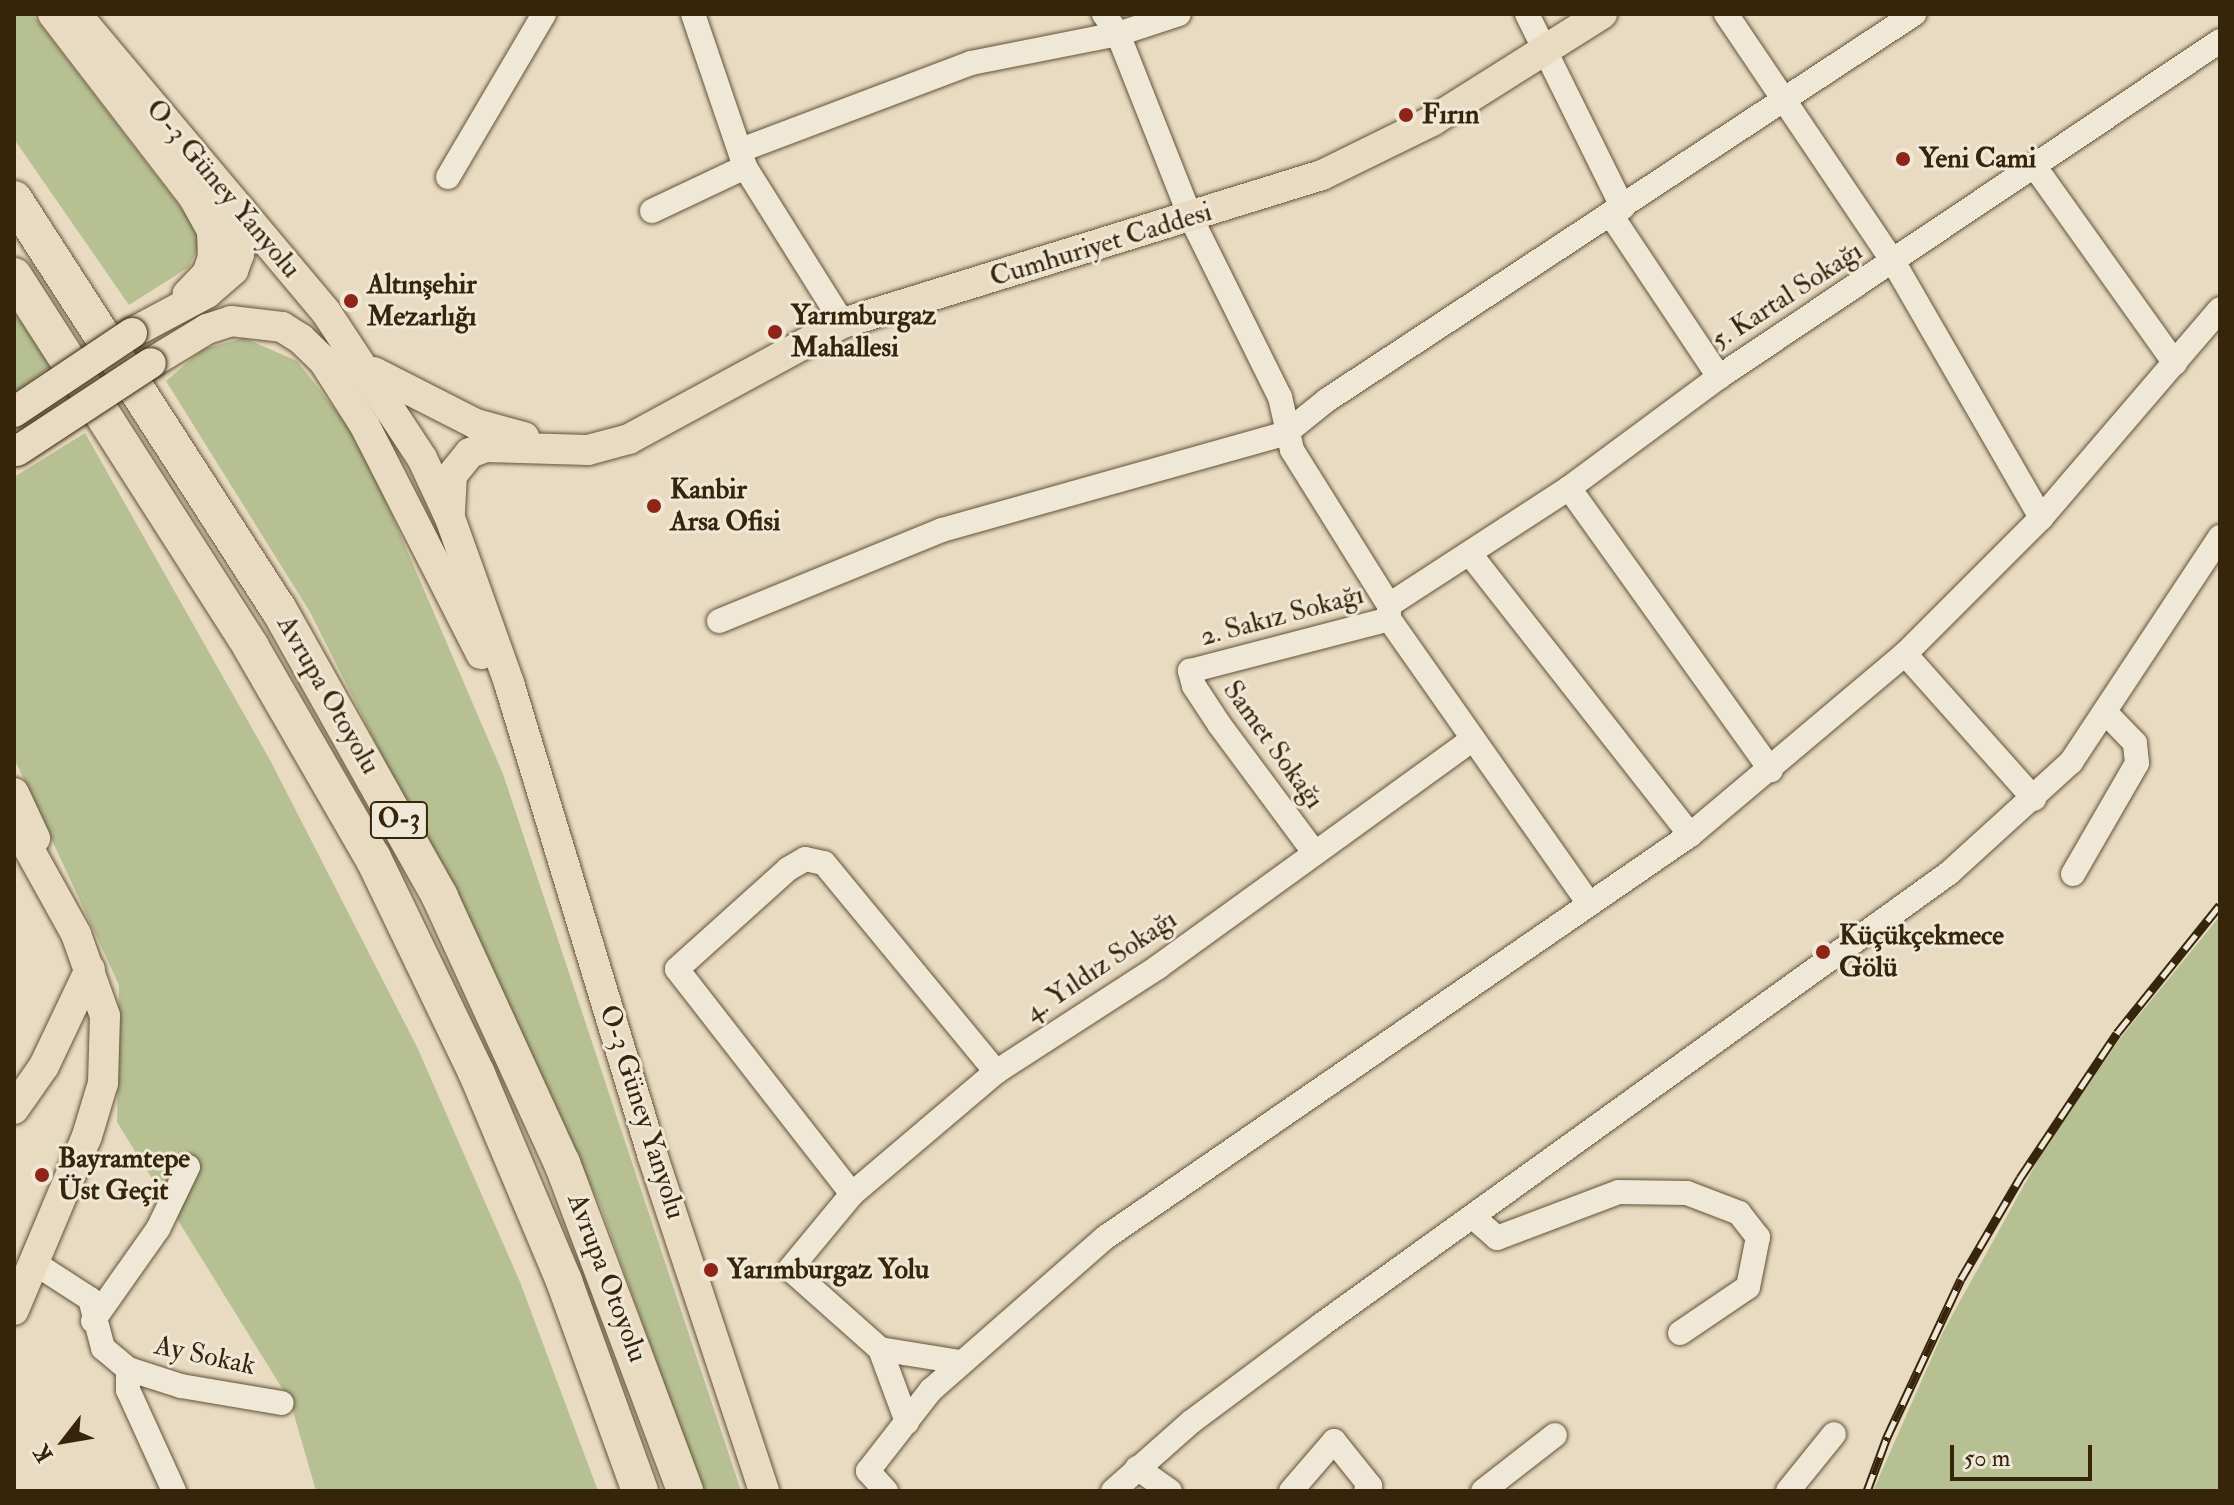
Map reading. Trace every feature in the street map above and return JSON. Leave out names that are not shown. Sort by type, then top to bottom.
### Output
[{"type":"highway","name":"Avrupa Otoyolu","points":[[14,199],[278,608],[440,897],[562,1163],[685,1491]]},
{"type":"highway","name":"Avrupa Otoyolu","points":[[14,276],[228,610],[373,858],[477,1074],[558,1266],[640,1491]]},
{"type":"main road","points":[[53,14],[194,198],[212,230],[213,257],[207,274],[172,309]]},
{"type":"main road","points":[[14,412],[132,333],[207,293],[233,270],[239,254],[236,233],[210,190],[69,14]]},
{"type":"main road","name":"O-3 Güney Yanyolu","points":[[76,14],[367,367]]},
{"type":"main road","name":"Cumhuriyet Caddesi","points":[[450,518],[452,475],[470,453],[486,447],[588,450],[666,421],[843,323],[1191,218],[1322,175],[1432,121],[1548,52],[1602,14]]},
{"type":"main road","points":[[16,452],[207,329],[254,321],[282,327],[323,360],[365,426],[525,732]]},
{"type":"main road","points":[[367,367],[476,424],[588,450]]},
{"type":"main road","points":[[367,367],[422,458],[450,518],[525,732]]},
{"type":"main road","name":"O-3 Güney Yanyolu","points":[[525,732],[653,1157],[764,1491]]},
{"type":"main road","points":[[14,793],[76,934],[105,1016],[103,1083],[87,1136],[36,1264],[14,1310]]},
{"type":"main road","points":[[14,822],[76,934]]},
{"type":"main road","points":[[14,1109],[44,1066],[90,969]]},
{"type":"main road","points":[[44,1066],[70,1050],[104,1042]]},
{"type":"street","points":[[448,177],[544,14]]},
{"type":"street","points":[[693,14],[743,158],[843,323]]},
{"type":"street","points":[[1104,14],[1118,34],[1191,218],[1280,397],[1292,450],[1470,741],[1588,902]]},
{"type":"street","points":[[652,211],[743,158],[971,63],[1118,34],[1179,14]]},
{"type":"street","points":[[1527,14],[1548,52],[1617,212],[1719,377]]},
{"type":"street","points":[[1726,14],[1894,263],[2041,518]]},
{"type":"street","points":[[719,621],[942,530],[1286,433],[1327,400],[1784,103],[1914,14]]},
{"type":"street","name":"5. Kartal Sokağı","points":[[1389,612],[1569,488],[1719,377],[1894,263],[2220,41]]},
{"type":"street","points":[[2035,167],[2175,363]]},
{"type":"street","points":[[886,1491],[868,1471],[907,1422],[960,1362],[1106,1237],[1588,902],[1690,835],[1771,770],[1905,654],[2041,518],[2220,309]]},
{"type":"street","points":[[1569,488],[1771,770]]},
{"type":"street","points":[[1113,1491],[1191,1422],[1949,873],[2034,799],[2071,762],[2107,714],[2220,537]]},
{"type":"street","points":[[1470,554],[1690,835]]},
{"type":"street","name":"2. Sakız Sokağı","points":[[1190,671],[1389,612]]},
{"type":"street","points":[[1905,654],[2034,799]]},
{"type":"street","name":"Samet Sokağı","points":[[1190,671],[1194,686],[1219,724],[1314,852]]},
{"type":"street","points":[[2073,874],[2137,763],[2135,743],[2107,714]]},
{"type":"street","name":"4. Yıldız Sokağı","points":[[880,1349],[790,1269],[852,1194],[996,1072],[1158,967],[1470,741]]},
{"type":"street","points":[[852,1194],[677,969],[788,869],[805,859],[824,863],[996,1072]]},
{"type":"street","points":[[93,1321],[158,1229],[188,1167]]},
{"type":"street","points":[[1473,1217],[1497,1238],[1619,1192],[1687,1193],[1739,1213],[1758,1237],[1748,1287],[1680,1333]]},
{"type":"street","name":"Ay Sokak","points":[[36,1264],[90,1299],[93,1321],[103,1348],[128,1369],[181,1386],[282,1403]]},
{"type":"street","points":[[907,1422],[880,1349],[960,1362]]},
{"type":"street","points":[[128,1369],[128,1390],[174,1491]]},
{"type":"street","points":[[1788,1491],[1834,1434]]},
{"type":"street","points":[[1483,1491],[1555,1435]]},
{"type":"street","points":[[1291,1491],[1334,1441],[1370,1486],[1366,1491]]},
{"type":"street","points":[[1137,1468],[1170,1491]]},
{"type":"green space","points":[[14,14],[32,14],[203,237],[189,267],[129,305],[14,139]]},
{"type":"green space","points":[[14,312],[51,366],[14,392]]},
{"type":"green space","points":[[244,338],[297,361],[361,443],[503,774],[741,1491],[703,1491],[601,1207],[504,998],[310,612],[166,381],[203,349]]},
{"type":"green space","points":[[85,433],[270,760],[417,1047],[520,1282],[598,1491],[316,1491],[290,1401],[117,1122],[119,985],[14,758],[14,477]]},
{"type":"green space","points":[[2220,916],[2220,1491],[1873,1491],[1943,1332],[2044,1149],[2121,1037]]},
{"type":"railway","points":[[1867,1491],[1887,1437],[1961,1279],[2020,1178],[2117,1033],[2220,905]]},
{"type":"place","name":"Fırın","points":[[1406,115]]},
{"type":"place","name":"Yeni Cami","points":[[1903,159]]},
{"type":"place","name":"Altınşehir Mezarlığı","points":[[351,301]]},
{"type":"place","name":"Yarımburgaz Mahallesi","points":[[775,332]]},
{"type":"place","name":"Kanbir Arsa Ofisi","points":[[654,506]]},
{"type":"place","name":"Küçükçekmece Gölü","points":[[1823,952]]},
{"type":"place","name":"Bayramtepe Üst Geçit","points":[[42,1175]]},
{"type":"place","name":"Yarımburgaz Yolu","points":[[711,1270]]}]
